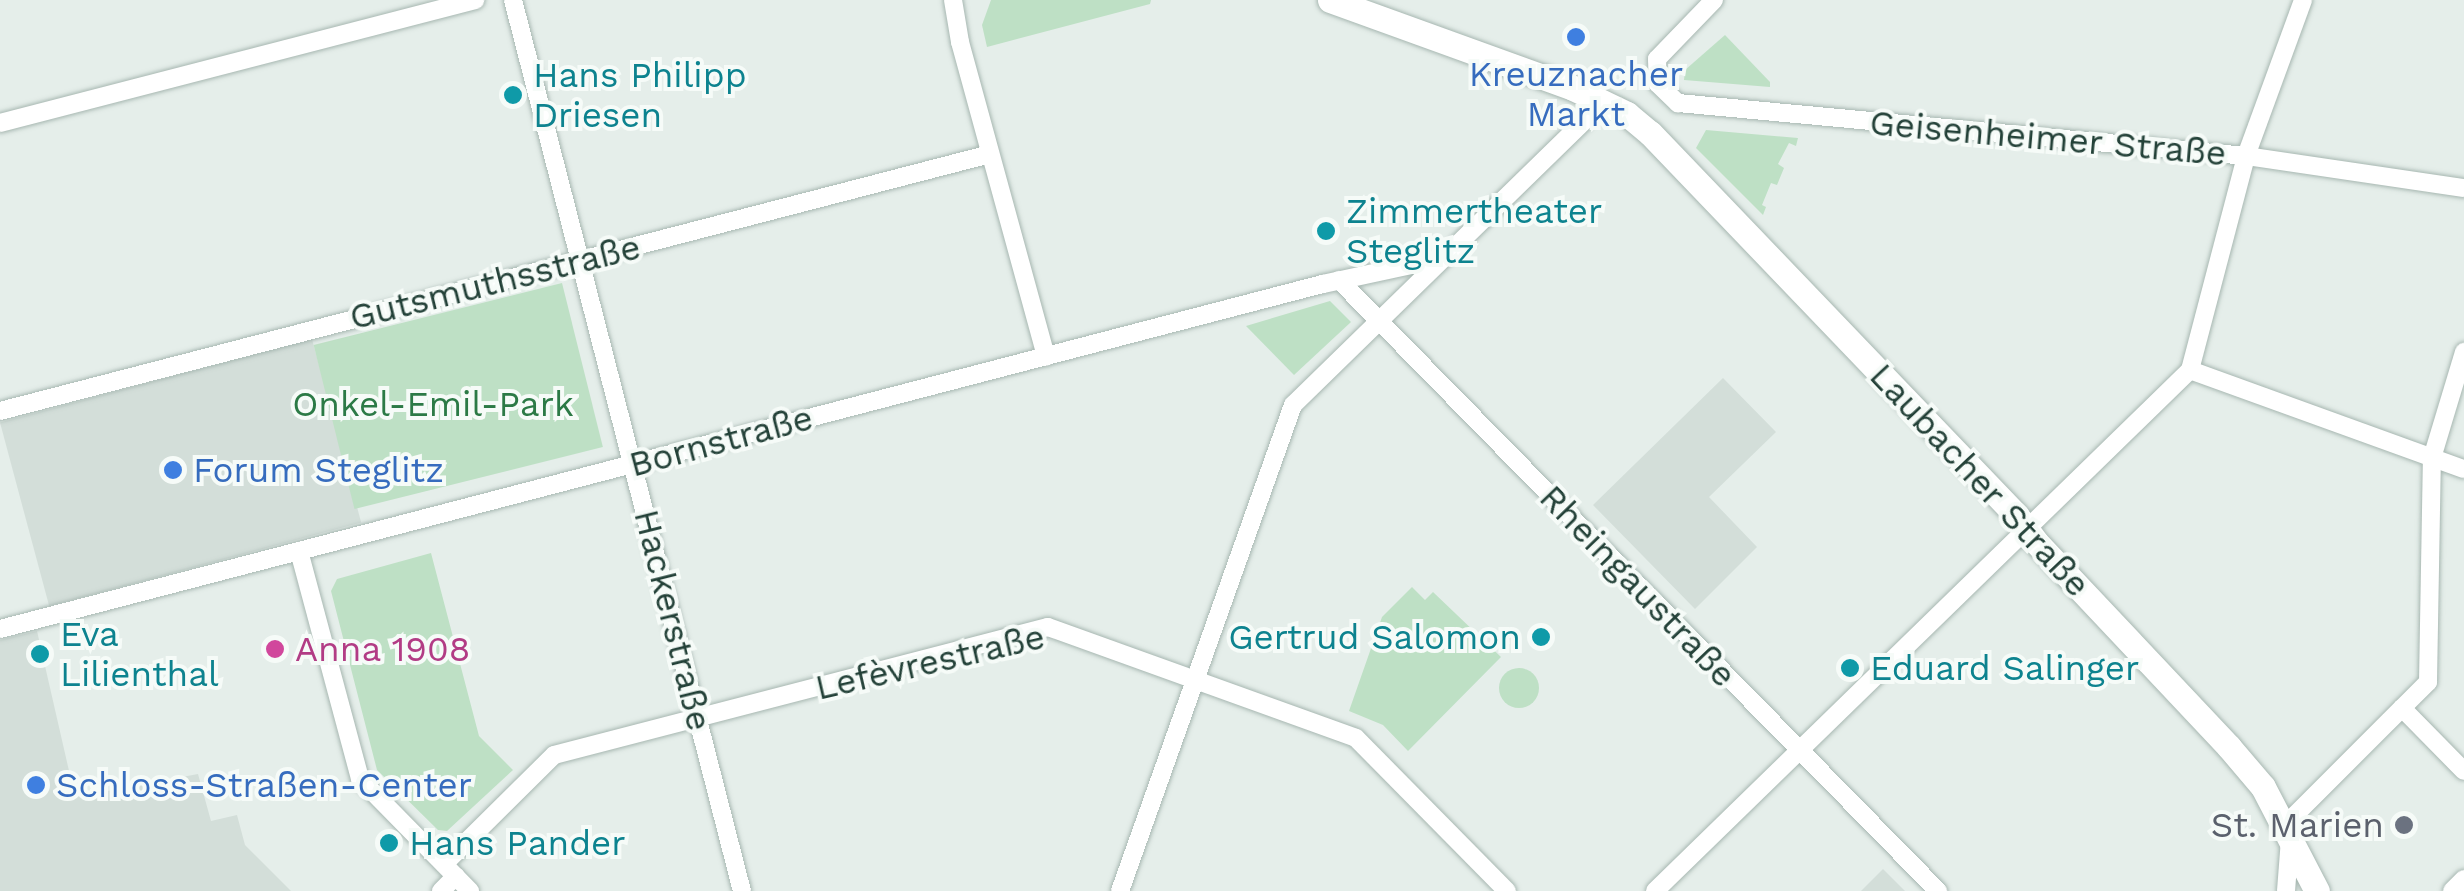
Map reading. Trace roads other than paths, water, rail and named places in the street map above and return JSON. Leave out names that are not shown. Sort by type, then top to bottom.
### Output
[{"type":"street","points":[[0,123],[475,0]]},
{"type":"street","name":"Hackerstraße","points":[[513,0],[742,891]]},
{"type":"street","points":[[954,0],[990,154],[1046,356]]},
{"type":"street","name":"Laubacher Straße","points":[[1330,0],[1604,101],[1665,148],[2240,760],[2263,787],[2316,891]]},
{"type":"street","name":"Geisenheimer Straße","points":[[1714,0],[1661,52],[1656,66],[1664,93],[1684,104],[2246,156],[2464,188]]},
{"type":"street","points":[[1655,891],[2190,370],[2246,156],[2303,0]]},
{"type":"street","points":[[1120,891],[1293,405],[1604,101]]},
{"type":"street","name":"Gutsmuthsstraße","points":[[0,411],[990,154]]},
{"type":"street","name":"Bornstraße","points":[[0,629],[1339,280],[1442,258]]},
{"type":"street","name":"Rheingaustraße","points":[[1339,280],[1938,891]]},
{"type":"street","points":[[2286,891],[2287,832],[2428,682],[2432,458],[2464,352]]},
{"type":"street","points":[[2190,370],[2464,469]]},
{"type":"street","points":[[300,551],[360,779],[470,891]]},
{"type":"street","name":"Lefèvrestraße","points":[[441,891],[450,871],[554,755],[1048,627],[1360,741],[1507,891]]},
{"type":"street","points":[[2402,708],[2464,771]]},
{"type":"street","points":[[2452,891],[2464,880]]},
{"type":"place","name":"Kreuznacher Markt","points":[[1576,37]]},
{"type":"place","name":"Hans Philipp Driesen","points":[[513,95]]},
{"type":"place","name":"Zimmertheater Steglitz","points":[[1326,231]]},
{"type":"place","name":"Forum Steglitz","points":[[173,470]]},
{"type":"place","name":"Gertrud Salomon","points":[[1541,637]]},
{"type":"place","name":"Anna 1908","points":[[275,649]]},
{"type":"place","name":"Eva Lilienthal","points":[[40,654]]},
{"type":"place","name":"Eduard Salinger","points":[[1850,668]]},
{"type":"place","name":"Schloss-Straßen-Center","points":[[36,785]]},
{"type":"place","name":"St. Marien","points":[[2404,825]]},
{"type":"place","name":"Hans Pander","points":[[389,843]]},
{"type":"park label","name":"Onkel-Emil-Park","points":[[433,404]]}]
